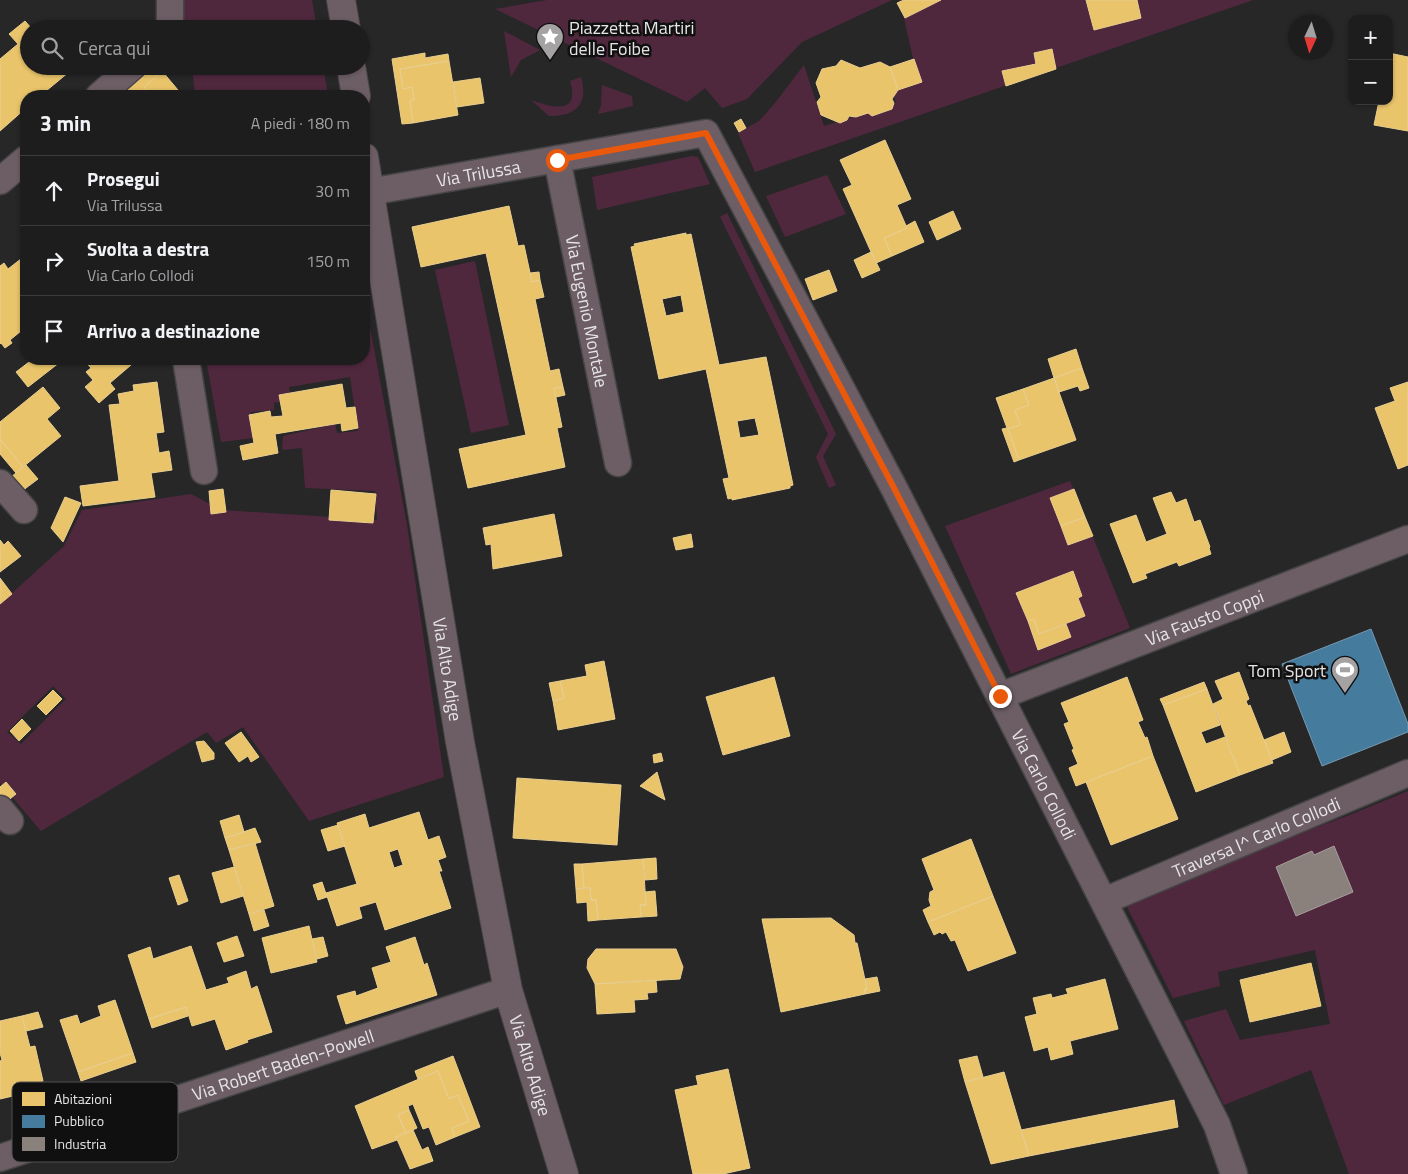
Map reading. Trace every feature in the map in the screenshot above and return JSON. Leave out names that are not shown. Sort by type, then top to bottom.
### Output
[{"type":"street","points":[[170,0],[170,20]]},
{"type":"street","points":[[341,0],[344,20]]},
{"type":"street","points":[[106,90],[123,75]]},
{"type":"street","points":[[353,75],[355,90]]},
{"type":"street","name":"Via Trilussa","points":[[370,192],[706,133]]},
{"type":"street","name":"Via Carlo Collodi","points":[[706,133],[894,488],[1104,901],[1217,1125],[1234,1174]]},
{"type":"street","name":"Via Eugenio Montale","points":[[557,160],[618,463]]},
{"type":"street","points":[[0,181],[20,166]]},
{"type":"street","name":"Via Alto Adige","points":[[370,204],[460,742],[508,990],[564,1174]]},
{"type":"street","points":[[187,365],[204,471]]},
{"type":"street","points":[[0,483],[24,510]]},
{"type":"street","name":"Via Fausto Coppi","points":[[1000,696],[1408,539]]},
{"type":"street","name":"Traversa I^ Carlo Collodi","points":[[1104,901],[1408,773]]},
{"type":"street","name":"Via Robert Baden-Powell","points":[[178,1099],[508,990]]},
{"type":"street","name":"Via Robert Baden-Powell","points":[[0,1158],[12,1154]]},
{"type":"shaded area","points":[[181,0],[312,0],[315,20],[181,20]]},
{"type":"shaded area","points":[[547,0],[892,0],[802,42],[747,99],[722,108],[705,88],[687,102],[495,9]]},
{"type":"shaded area","points":[[900,0],[1253,0],[755,172],[738,133],[759,121],[804,65],[824,126],[896,103],[892,90],[920,81]]},
{"type":"shaded area","points":[[504,31],[540,50],[521,60],[511,77]]},
{"type":"shaded area","points":[[193,75],[324,75],[327,90],[194,90]]},
{"type":"shaded area","points":[[581,77],[583,95],[578,107],[573,111],[566,114],[549,116],[531,100],[555,106],[568,104],[572,99],[570,81]]},
{"type":"shaded area","points":[[602,85],[632,96],[633,106],[598,114],[601,105]]},
{"type":"shaded area","points":[[692,156],[698,157],[710,184],[597,210],[592,177]]},
{"type":"shaded area","points":[[827,175],[846,214],[785,237],[766,196]]},
{"type":"shaded area","points":[[727,213],[836,434],[823,456],[836,485],[829,488],[816,457],[828,434],[720,217]]},
{"type":"shaded area","points":[[475,261],[509,425],[471,433],[435,270]]},
{"type":"shaded area","points":[[370,327],[407,525],[444,777],[309,821],[243,727],[216,743],[207,732],[41,831],[0,783],[0,604],[64,546],[82,510],[191,494],[221,510],[377,520],[375,491],[305,488],[302,448],[282,450],[283,436],[335,424],[337,433],[358,431],[350,377],[289,387],[291,400],[274,403],[274,410],[251,412],[253,438],[221,442],[207,365],[370,365]],"holes":[[[53,686],[66,699],[21,744],[7,732]]]},
{"type":"shaded area","points":[[1070,481],[1130,628],[1011,674],[945,526]]},
{"type":"shaded area","points":[[1408,791],[1408,1174],[1349,1174],[1311,1070],[1224,1105],[1184,1021],[1226,1009],[1240,1040],[1330,1024],[1315,950],[1218,972],[1220,986],[1173,998],[1123,899],[1347,816]]},
{"type":"building: Abitazioni","points":[[904,0],[941,0],[905,18],[897,3]]},
{"type":"building: Abitazioni","points":[[1086,0],[1137,0],[1141,18],[1094,30]]},
{"type":"building: Abitazioni","points":[[20,25],[20,75],[65,75],[47,90],[20,90],[20,113],[0,131],[0,59],[18,44],[9,34]]},
{"type":"building: Abitazioni","points":[[1052,49],[1056,69],[1006,86],[1002,71],[1036,64],[1034,53]]},
{"type":"building: Abitazioni","points":[[425,53],[425,58],[448,54],[449,61],[400,69],[403,89],[412,87],[414,100],[410,101],[413,123],[402,124],[392,59]]},
{"type":"building: Abitazioni","points":[[1393,54],[1408,57],[1408,131],[1374,125],[1378,105],[1393,105]]},
{"type":"building: Abitazioni","points":[[914,59],[922,82],[898,90],[890,67]]},
{"type":"building: Abitazioni","points":[[841,60],[860,68],[880,62],[890,67],[898,90],[892,99],[894,103],[892,109],[872,116],[868,113],[856,117],[849,116],[847,120],[840,123],[821,115],[817,102],[821,97],[816,83],[822,69],[836,66]]},
{"type":"building: Abitazioni","points":[[449,61],[458,115],[413,123],[410,101],[414,100],[412,87],[403,89],[400,69]]},
{"type":"building: Abitazioni","points":[[144,75],[158,75],[144,87],[147,90],[127,90]]},
{"type":"building: Abitazioni","points":[[158,75],[165,75],[178,90],[147,90],[144,87]]},
{"type":"building: Abitazioni","points":[[480,78],[484,103],[457,107],[453,82]]},
{"type":"building: Abitazioni","points":[[741,119],[746,128],[739,132],[734,123]]},
{"type":"building: Abitazioni","points":[[885,140],[911,199],[897,205],[907,228],[884,238],[892,256],[876,263],[843,189],[852,185],[840,160]]},
{"type":"building: Abitazioni","points":[[509,206],[518,246],[524,245],[532,282],[540,280],[544,297],[535,299],[550,371],[559,369],[563,387],[554,388],[562,427],[557,428],[565,467],[468,488],[459,449],[526,435],[486,253],[421,267],[412,227]]},
{"type":"building: Abitazioni","points":[[953,211],[961,229],[937,240],[929,222]]},
{"type":"building: Abitazioni","points":[[915,221],[924,242],[892,256],[884,238],[907,228],[906,226]]},
{"type":"building: Abitazioni","points":[[686,233],[686,235],[691,234],[719,365],[766,357],[793,485],[790,488],[732,500],[732,498],[728,499],[723,479],[729,478],[706,369],[659,379],[631,247],[635,246],[634,244]],"holes":[[[681,295],[684,312],[666,316],[662,299]],[[755,418],[759,435],[740,438],[737,421]]]},
{"type":"building: Abitazioni","points":[[871,252],[880,270],[862,278],[854,260]]},
{"type":"building: Abitazioni","points":[[20,260],[20,332],[10,340],[12,343],[5,348],[0,344],[0,266],[4,263],[8,269]]},
{"type":"building: Abitazioni","points":[[829,270],[837,291],[813,300],[805,279]]},
{"type":"building: Abitazioni","points":[[539,272],[540,280],[532,282],[530,273]]},
{"type":"building: Abitazioni","points":[[1076,349],[1082,368],[1054,378],[1048,359]]},
{"type":"building: Abitazioni","points":[[25,365],[56,365],[28,387],[16,372]]},
{"type":"building: Abitazioni","points":[[88,365],[131,365],[110,383],[115,389],[99,403],[85,387],[93,380],[86,372],[91,368]]},
{"type":"building: Abitazioni","points":[[1082,368],[1089,388],[1080,391],[1078,386],[1059,392],[1054,378]]},
{"type":"building: Abitazioni","points":[[1054,378],[1076,440],[1019,460],[1008,429],[1020,425],[1015,410],[1029,405],[1023,389]]},
{"type":"building: Abitazioni","points":[[157,382],[164,432],[156,433],[159,453],[169,451],[172,470],[151,473],[155,497],[83,506],[80,486],[119,481],[109,405],[120,404],[118,394],[134,391],[133,385]]},
{"type":"building: Abitazioni","points":[[1408,382],[1408,465],[1398,469],[1375,408],[1395,401],[1390,388]]},
{"type":"building: Abitazioni","points":[[342,384],[346,408],[355,407],[358,428],[342,431],[341,423],[275,434],[278,453],[243,460],[240,446],[254,443],[249,415],[270,411],[271,417],[283,416],[279,395]]},
{"type":"building: Abitazioni","points":[[43,387],[60,408],[47,419],[61,436],[23,467],[0,439],[0,422]]},
{"type":"building: Abitazioni","points":[[563,387],[565,395],[556,397],[554,388]]},
{"type":"building: Abitazioni","points":[[1023,389],[1029,405],[1015,410],[1020,425],[1008,429],[1019,460],[1014,462],[1002,429],[1007,428],[996,398]]},
{"type":"building: Abitazioni","points":[[0,439],[23,467],[16,473],[0,454]]},
{"type":"building: Abitazioni","points":[[26,465],[38,479],[22,491],[11,477]]},
{"type":"building: Abitazioni","points":[[223,489],[226,512],[211,514],[209,491]]},
{"type":"building: Abitazioni","points":[[1074,489],[1085,517],[1061,526],[1050,498]]},
{"type":"building: Abitazioni","points":[[331,490],[376,494],[373,523],[329,520]]},
{"type":"building: Abitazioni","points":[[1171,492],[1176,503],[1186,499],[1194,522],[1200,520],[1211,554],[1179,566],[1177,562],[1145,574],[1147,578],[1133,583],[1110,524],[1136,515],[1146,542],[1167,534],[1153,498]]},
{"type":"building: Abitazioni","points":[[65,497],[81,503],[63,542],[51,528]]},
{"type":"building: Abitazioni","points":[[554,514],[562,556],[493,569],[491,544],[486,545],[483,528]]},
{"type":"building: Abitazioni","points":[[1085,517],[1093,536],[1068,545],[1061,526]]},
{"type":"building: Abitazioni","points":[[691,534],[693,547],[676,550],[673,538]]},
{"type":"building: Abitazioni","points":[[0,540],[4,545],[8,541],[21,556],[0,572]]},
{"type":"building: Abitazioni","points":[[1073,571],[1082,596],[1078,598],[1085,616],[1039,634],[1034,619],[1028,621],[1016,593]]},
{"type":"building: Abitazioni","points":[[0,578],[12,594],[0,604]]},
{"type":"building: Abitazioni","points":[[1034,619],[1039,634],[1066,624],[1071,637],[1038,650],[1028,621]]},
{"type":"building: Abitazioni","points":[[604,661],[615,719],[558,730],[553,701],[564,698],[560,681],[587,676],[585,665]]},
{"type":"building: Abitazioni","points":[[1239,672],[1249,699],[1246,701],[1248,706],[1250,705],[1273,763],[1240,775],[1213,704],[1223,699],[1215,681]]},
{"type":"building: Abitazioni","points":[[774,677],[790,736],[723,755],[706,697]]},
{"type":"building: Abitazioni","points":[[1127,677],[1143,720],[1138,722],[1145,738],[1147,737],[1153,756],[1076,786],[1069,768],[1078,764],[1064,724],[1069,722],[1061,703]]},
{"type":"building: Abitazioni","points":[[560,681],[564,698],[553,701],[549,683]]},
{"type":"building: Abitazioni","points":[[1204,682],[1207,689],[1163,705],[1160,699]]},
{"type":"building: Abitazioni","points":[[1207,689],[1220,725],[1201,732],[1206,744],[1225,737],[1240,775],[1196,792],[1163,705]]},
{"type":"building: Abitazioni","points":[[53,690],[62,699],[46,715],[37,706]]},
{"type":"building: Abitazioni","points":[[22,719],[31,729],[19,741],[10,731]]},
{"type":"building: Abitazioni","points":[[241,732],[259,757],[251,762],[248,756],[239,762],[225,743]]},
{"type":"building: Abitazioni","points":[[1284,732],[1291,752],[1272,760],[1264,740]]},
{"type":"building: Abitazioni","points":[[204,741],[214,753],[214,759],[202,762],[196,742]]},
{"type":"building: Abitazioni","points":[[661,753],[663,761],[654,763],[653,755]]},
{"type":"building: Abitazioni","points":[[1153,756],[1178,819],[1111,845],[1086,782]]},
{"type":"building: Abitazioni","points":[[657,772],[665,800],[640,786]]},
{"type":"building: Abitazioni","points":[[517,778],[621,785],[617,845],[513,838]]},
{"type":"building: Abitazioni","points":[[6,782],[16,794],[5,803],[0,796],[0,787]]},
{"type":"building: Abitazioni","points":[[419,812],[428,840],[439,836],[446,857],[438,860],[442,871],[439,871],[451,908],[385,930],[376,902],[359,907],[362,918],[337,926],[326,893],[357,884],[337,823],[365,814],[369,828]],"holes":[[[398,849],[403,865],[394,868],[389,852]]]},
{"type":"building: Abitazioni","points":[[239,815],[244,832],[225,838],[220,821]]},
{"type":"building: Abitazioni","points":[[338,825],[345,846],[328,851],[321,830]]},
{"type":"building: Abitazioni","points":[[255,828],[261,842],[229,850],[225,838]]},
{"type":"building: Abitazioni","points":[[971,839],[993,896],[928,922],[923,910],[931,906],[929,900],[930,892],[934,890],[922,859]]},
{"type":"building: Abitazioni","points":[[255,843],[274,906],[249,914],[229,850]]},
{"type":"building: Abitazioni","points":[[656,858],[657,879],[645,880],[643,859]]},
{"type":"building: Abitazioni","points":[[643,859],[646,905],[640,905],[641,917],[598,920],[596,900],[591,900],[590,888],[584,888],[582,864]]},
{"type":"building: Abitazioni","points":[[574,864],[582,864],[584,888],[576,889]]},
{"type":"building: Abitazioni","points":[[234,867],[243,896],[221,903],[212,873]]},
{"type":"building: Abitazioni","points":[[179,875],[188,901],[178,905],[169,878]]},
{"type":"building: Abitazioni","points":[[322,882],[327,897],[318,900],[313,885]]},
{"type":"building: Abitazioni","points":[[590,888],[591,900],[596,900],[598,920],[588,921],[587,902],[577,903],[576,889]]},
{"type":"building: Abitazioni","points":[[655,891],[657,916],[641,917],[640,905],[646,905],[645,892]]},
{"type":"building: Abitazioni","points":[[993,896],[1016,953],[968,971],[955,940],[951,941],[946,932],[934,935],[928,922]]},
{"type":"building: Abitazioni","points":[[264,910],[269,926],[254,931],[249,914]]},
{"type":"building: Abitazioni","points":[[831,918],[854,935],[867,989],[865,989],[865,994],[781,1012],[762,919]]},
{"type":"building: Abitazioni","points":[[309,926],[317,962],[271,973],[262,938]]},
{"type":"building: Abitazioni","points":[[237,936],[244,956],[224,962],[217,943]]},
{"type":"building: Abitazioni","points":[[323,937],[328,956],[317,959],[312,939]]},
{"type":"building: Abitazioni","points":[[415,937],[424,965],[427,963],[437,995],[346,1024],[337,996],[355,991],[356,996],[378,988],[372,968],[391,962],[386,947]]},
{"type":"building: Abitazioni","points":[[191,946],[206,990],[229,983],[227,978],[246,971],[251,989],[257,986],[272,1032],[247,1040],[248,1042],[226,1050],[215,1019],[192,1026],[186,1007],[149,1019],[128,955],[150,947],[153,959]]},
{"type":"building: Abitazioni","points":[[596,949],[676,949],[683,967],[680,979],[595,984],[587,968],[588,959]]},
{"type":"building: Abitazioni","points":[[1311,963],[1321,1006],[1250,1022],[1240,980]]},
{"type":"building: Abitazioni","points":[[877,977],[880,991],[865,994],[865,989],[867,989],[865,979]]},
{"type":"building: Abitazioni","points":[[1105,979],[1118,1029],[1070,1041],[1073,1054],[1051,1060],[1048,1047],[1034,1051],[1025,1017],[1037,1014],[1033,998],[1051,994],[1052,998],[1068,994],[1066,989]]},
{"type":"building: Abitazioni","points":[[656,980],[657,992],[647,993],[648,999],[634,1000],[635,1012],[597,1014],[595,984]]},
{"type":"building: Abitazioni","points":[[115,1000],[133,1053],[78,1072],[60,1020],[77,1015],[80,1024],[101,1016],[98,1006]]},
{"type":"building: Abitazioni","points":[[186,1007],[188,1016],[152,1028],[149,1019]]},
{"type":"building: Abitazioni","points":[[38,1012],[43,1027],[26,1031],[22,1016]]},
{"type":"building: Abitazioni","points":[[22,1016],[30,1047],[35,1046],[43,1081],[12,1082],[12,1096],[0,1099],[0,1061],[2,1060],[0,1053],[0,1021]]},
{"type":"building: Abitazioni","points":[[133,1053],[136,1062],[81,1081],[78,1072]]},
{"type":"building: Abitazioni","points":[[453,1056],[480,1127],[455,1137],[452,1128],[469,1121],[458,1095],[449,1099],[438,1071],[418,1079],[415,1071]]},
{"type":"building: Abitazioni","points":[[977,1056],[983,1077],[965,1082],[959,1060]]},
{"type":"building: Abitazioni","points":[[728,1069],[750,1168],[723,1174],[693,1174],[675,1090],[698,1085],[696,1076]]},
{"type":"building: Abitazioni","points":[[438,1071],[449,1099],[458,1095],[469,1121],[452,1128],[455,1137],[436,1145],[429,1127],[423,1129],[413,1104],[408,1106],[409,1110],[398,1115],[406,1133],[396,1137],[397,1140],[372,1149],[355,1106]]},
{"type":"building: Abitazioni","points":[[1004,1072],[1029,1156],[991,1164],[965,1082]]},
{"type":"building: Abitazioni","points":[[1174,1100],[1178,1127],[1029,1156],[1021,1130]]},
{"type":"building: Abitazioni","points":[[409,1110],[417,1128],[406,1133],[398,1115]]},
{"type":"building: Abitazioni","points":[[413,1130],[422,1150],[428,1147],[433,1161],[410,1169],[396,1137]]},
{"type":"building: Pubblico","name":"Tom Sport","points":[[1371,629],[1408,724],[1408,732],[1322,766],[1282,664]]},
{"type":"building: Industria","points":[[1334,846],[1353,892],[1296,916],[1276,867],[1312,851],[1314,855]]},
{"type":"place","name":"Piazzetta Martiri delle Foibe","points":[[550,61]]},
{"type":"place","name":"Tom Sport","points":[[1345,694]]},
{"type":"route","points":[[557,160],[706,133],[894,488],[1000,696]]}]
